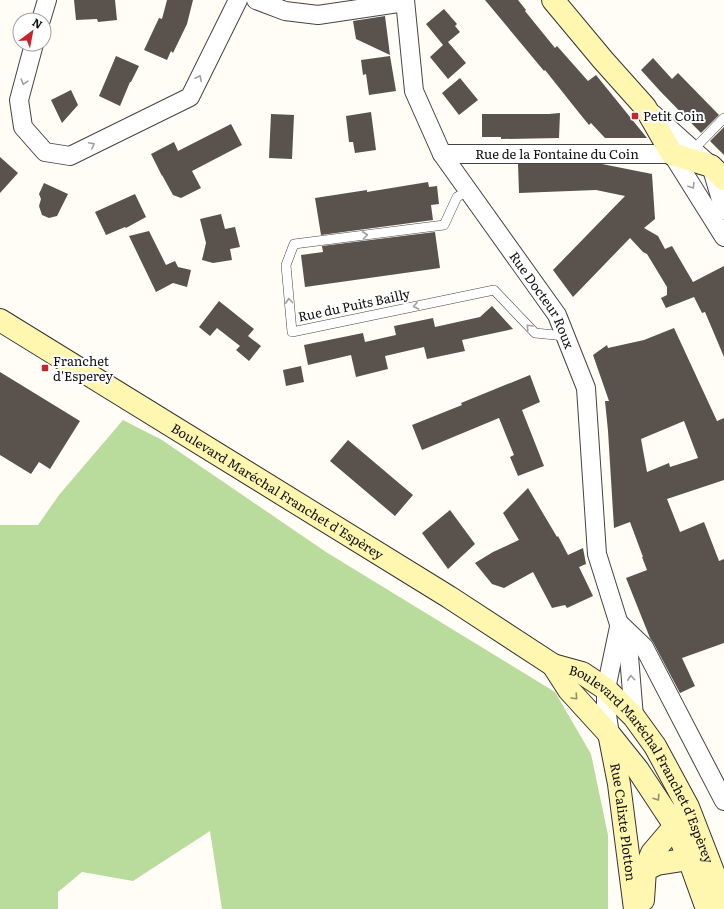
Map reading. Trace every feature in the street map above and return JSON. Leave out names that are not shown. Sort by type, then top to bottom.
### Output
[{"type":"main road","points":[[553,0],[603,60],[645,107],[672,154],[718,173]]},
{"type":"main road","name":"Boulevard Maréchal Franchet d'Espèrey","points":[[0,320],[450,597],[553,665],[582,673],[606,689],[634,717],[655,746],[688,807],[724,900]]},
{"type":"main road","name":"Boulevard Maréchal Franchet d'Espèrey","points":[[553,665],[569,690],[610,735],[638,770],[675,826],[707,909]]},
{"type":"main road","name":"Rue Calixte Plotton","points":[[610,735],[619,784],[635,909]]},
{"type":"main road","name":"Rue Calixte Plotton","points":[[643,909],[645,870],[652,853],[675,826],[682,796]]},
{"type":"main road","name":"Rue Calixte Plotton","points":[[645,870],[657,864],[689,859]]},
{"type":"street","points":[[43,12],[47,0]]},
{"type":"street","points":[[32,52],[19,100],[23,127],[45,152],[70,156],[190,97],[238,0]]},
{"type":"street","points":[[256,0],[285,11],[318,15],[405,1]]},
{"type":"street","name":"Rue Docteur Roux","points":[[405,1],[414,91],[442,154],[556,315],[586,388],[597,554],[629,656],[634,717]]},
{"type":"street","points":[[645,107],[718,173],[724,210]]},
{"type":"street","name":"Rue de la Fontaine du Coin","points":[[442,154],[672,154]]},
{"type":"street","points":[[672,154],[724,237]]},
{"type":"street","points":[[619,624],[644,647],[723,798]]},
{"type":"street","name":"Rue Docteur Roux","points":[[610,735],[606,708],[606,689],[619,624]]},
{"type":"lane","points":[[693,150],[724,118]]},
{"type":"lane","name":"Rue du Puits Bailly","points":[[468,191],[457,197],[444,225],[294,244],[286,265],[292,332],[494,290],[535,333],[565,336]]},
{"type":"green space","points":[[123,420],[162,440],[326,552],[555,692],[591,754],[608,835],[608,909],[222,909],[210,831],[133,881],[82,872],[58,892],[58,909],[0,909],[0,525],[38,525],[59,495]]},
{"type":"building","points":[[74,0],[115,0],[117,20],[98,22],[97,19],[76,20]]},
{"type":"building","points":[[167,0],[193,0],[187,24],[173,53],[171,51],[167,60],[144,50],[159,18],[162,19]]},
{"type":"building","points":[[485,0],[518,0],[555,48],[557,46],[588,81],[596,75],[647,138],[605,138],[591,123],[589,125],[545,70],[544,71]]},
{"type":"building","points":[[444,9],[457,24],[455,26],[460,32],[448,42],[466,63],[448,79],[430,57],[443,45],[426,24]]},
{"type":"building","points":[[385,16],[390,55],[356,39],[353,21]]},
{"type":"building","points":[[116,56],[139,66],[130,82],[120,106],[99,96]]},
{"type":"building","points":[[390,56],[396,91],[369,95],[366,74],[363,75],[361,60]]},
{"type":"building","points":[[653,58],[672,79],[678,73],[719,115],[701,133],[641,70]]},
{"type":"building","points":[[460,78],[478,100],[459,115],[442,93]]},
{"type":"building","points":[[71,90],[78,105],[62,123],[51,100]]},
{"type":"building","points":[[371,112],[376,150],[355,153],[353,142],[349,142],[346,116]]},
{"type":"building","points":[[560,113],[559,138],[501,139],[501,137],[482,137],[482,114]]},
{"type":"building","points":[[271,114],[294,115],[292,159],[269,158]]},
{"type":"building","points":[[231,124],[242,145],[192,171],[201,188],[181,198],[173,195],[151,154],[174,142],[178,151]]},
{"type":"building","points":[[724,127],[724,155],[710,141]]},
{"type":"building","points":[[0,157],[18,173],[0,193]]},
{"type":"building","points":[[518,164],[602,164],[652,174],[655,219],[644,228],[658,236],[665,249],[672,246],[693,282],[724,266],[724,357],[705,312],[702,313],[694,297],[666,308],[661,298],[667,295],[667,287],[647,254],[643,252],[630,238],[573,297],[553,270],[625,196],[596,190],[519,193]]},
{"type":"building","points":[[428,182],[429,187],[437,186],[439,204],[431,205],[433,220],[321,235],[315,198],[367,190],[367,192]]},
{"type":"building","points":[[44,183],[68,194],[57,216],[49,218],[42,215],[39,206],[41,199],[39,194]]},
{"type":"building","points":[[135,194],[146,217],[126,228],[125,227],[106,235],[95,212]]},
{"type":"building","points":[[221,214],[225,229],[235,227],[240,247],[230,249],[232,260],[213,263],[202,260],[206,243],[200,219]]},
{"type":"building","points":[[149,231],[166,265],[175,261],[178,267],[191,270],[187,287],[173,283],[156,292],[129,236]]},
{"type":"building","points":[[435,232],[440,268],[305,287],[301,255],[323,252],[322,246]]},
{"type":"building","points":[[219,301],[254,329],[248,336],[261,346],[249,361],[236,350],[240,346],[217,328],[210,336],[199,327]]},
{"type":"building","points":[[492,306],[513,329],[462,340],[465,351],[427,359],[424,347],[385,356],[388,369],[356,377],[351,355],[308,365],[304,345],[363,333],[365,342],[396,335],[394,326],[433,318],[435,327],[480,317]]},
{"type":"building","points":[[674,328],[717,421],[724,418],[724,480],[667,499],[680,532],[704,522],[719,561],[724,559],[724,643],[682,658],[695,686],[680,693],[650,638],[626,578],[647,570],[630,522],[614,528],[605,401],[609,401],[593,355],[607,345],[608,348],[644,340]],"holes":[[[684,421],[698,458],[670,467],[669,463],[647,472],[641,439]]]},
{"type":"building","points":[[301,366],[304,382],[286,386],[283,370]]},
{"type":"building","points":[[0,372],[80,421],[50,469],[39,462],[31,474],[0,455]]},
{"type":"building","points":[[530,375],[540,402],[522,410],[544,466],[518,476],[510,457],[514,455],[499,418],[422,450],[412,425]]},
{"type":"building","points":[[348,440],[413,495],[395,516],[330,461]]},
{"type":"building","points":[[528,488],[568,555],[583,548],[586,564],[579,567],[593,596],[567,608],[565,605],[552,608],[533,572],[504,588],[492,584],[475,563],[493,552],[519,540],[503,513]]},
{"type":"building","points":[[450,510],[475,544],[448,569],[422,533]]},
{"type":"place","name":"Petit Coin","points":[[635,116]]},
{"type":"place","name":"Franchet d'Esperey","points":[[45,368]]}]
